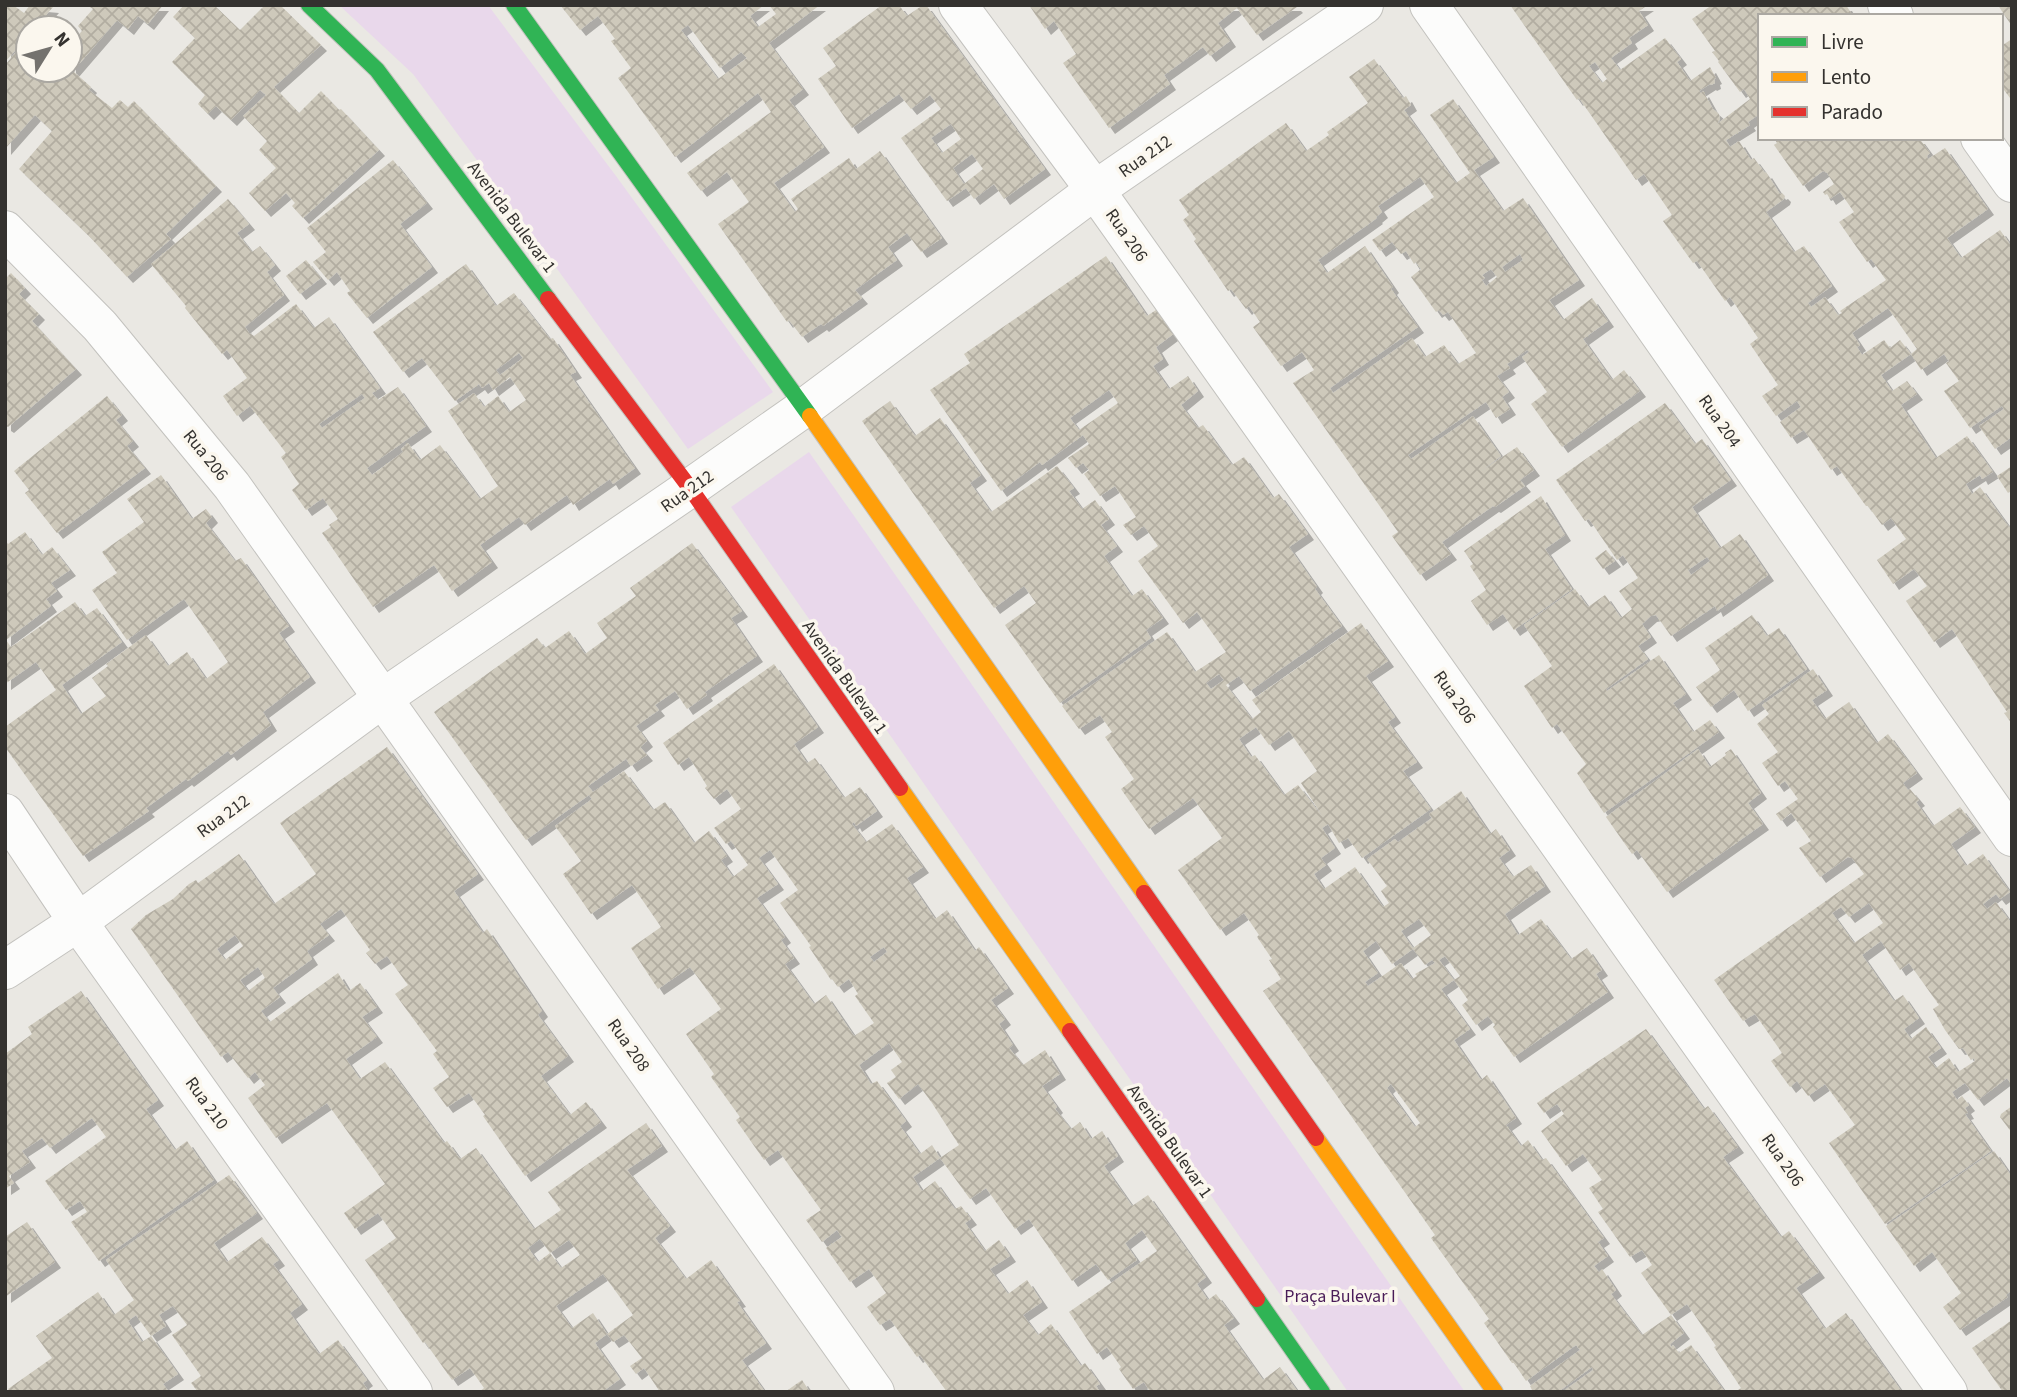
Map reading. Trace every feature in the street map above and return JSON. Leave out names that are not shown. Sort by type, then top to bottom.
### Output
[{"type":"street","name":"Avenida Bulevar 1","points":[[309,5],[377,70],[690,488],[1322,1392]]},
{"type":"street","points":[[514,5],[804,408],[1495,1392]]},
{"type":"street","name":"Rua 206","points":[[958,5],[1096,190],[1948,1392]]},
{"type":"street","name":"Rua 212","points":[[5,970],[78,922],[383,698],[804,408],[1096,190],[1364,5]]},
{"type":"street","name":"Rua 204","points":[[1429,5],[2012,837]]},
{"type":"street","points":[[1981,140],[2012,183]]},
{"type":"street","name":"Rua 206","points":[[5,230],[100,326],[232,486],[383,698]]},
{"type":"street","name":"Rua 208","points":[[383,698],[875,1392]]},
{"type":"street","name":"Rua 210","points":[[5,813],[78,922],[414,1392]]},
{"type":"green space","points":[[339,5],[488,5],[773,392],[688,449],[413,74]]},
{"type":"green space","name":"Praça Bulevar I","points":[[809,452],[1465,1392],[1348,1392],[731,507]]},
{"type":"building","points":[[5,5],[13,5],[24,13],[30,5],[53,7],[47,14],[14,14],[14,52],[5,62]]},
{"type":"building","points":[[87,5],[163,5],[148,24],[138,16],[128,29],[117,20],[84,58],[84,19],[93,9]]},
{"type":"building","points":[[184,5],[214,5],[240,30],[265,5],[280,5],[321,45],[274,87],[299,113],[321,91],[379,150],[303,218],[292,206],[295,203],[286,193],[265,211],[249,193],[276,168],[259,150],[267,141],[243,116],[266,95],[260,90],[231,120],[216,106],[208,114],[198,104],[205,95],[172,62],[195,38],[173,17]]},
{"type":"building","points":[[560,5],[707,5],[709,8],[713,5],[764,5],[750,16],[758,27],[776,14],[769,5],[820,5],[769,43],[803,89],[789,100],[824,147],[774,183],[795,212],[798,209],[791,199],[849,158],[856,169],[880,151],[942,238],[921,252],[907,233],[888,247],[897,260],[855,290],[862,298],[823,326],[821,324],[802,337],[789,320],[787,322],[718,224],[749,202],[727,172],[701,191],[687,173],[771,112],[758,93],[675,157],[618,78],[631,68],[611,41],[615,39],[598,16],[580,30]],"holes":[[[688,25],[720,68],[741,52],[747,58],[718,79],[681,30]]]},
{"type":"building","points":[[882,5],[899,5],[907,16],[926,5],[1045,169],[1004,199],[994,184],[974,199],[966,188],[947,201],[901,138],[941,109],[930,95],[911,109],[899,94],[852,128],[818,79],[836,66],[823,48]],"holes":[[[951,124],[961,139],[942,153],[931,138]],[[972,154],[983,169],[964,184],[953,168]]]},
{"type":"building","points":[[1029,5],[1297,7],[1257,35],[1237,8],[1218,23],[1230,41],[1210,56],[1203,47],[1164,75],[1170,84],[1109,128],[1063,63],[1076,54],[1054,21],[1045,29]]},
{"type":"building","points":[[1510,5],[1648,5],[1639,11],[1648,25],[1629,38],[1632,43],[1611,58],[1620,70],[1665,38],[1681,59],[1677,62],[1690,81],[1710,67],[1716,78],[1715,83],[1699,91],[1703,91],[1719,114],[1717,124],[1750,99],[1744,89],[1740,92],[1718,62],[1712,52],[1715,51],[1692,19],[1712,5],[1846,5],[1852,14],[1758,14],[1758,115],[1748,122],[1750,125],[1726,140],[1730,147],[1739,141],[1751,160],[1754,158],[1780,194],[1785,196],[1766,212],[1794,252],[1804,246],[1832,286],[1808,303],[1811,307],[1825,297],[1838,315],[1886,280],[1871,259],[1867,262],[1839,222],[1854,212],[1840,192],[1830,199],[1825,195],[1823,192],[1834,184],[1827,173],[1823,171],[1803,186],[1774,145],[1777,143],[1775,140],[1920,140],[1930,153],[1928,159],[1945,148],[1988,209],[1947,238],[1961,258],[2000,230],[2012,247],[2012,437],[1995,449],[1979,426],[2004,409],[2002,406],[1970,428],[1944,391],[1959,381],[1946,363],[1949,361],[1944,354],[1921,370],[1911,354],[1881,375],[1892,391],[1907,381],[1917,394],[1901,405],[1936,458],[1967,436],[1993,472],[1982,479],[1980,475],[1966,484],[1972,494],[1980,487],[2009,527],[2012,525],[2012,724],[2004,713],[2007,712],[1952,629],[1934,642],[1906,601],[1927,586],[1914,569],[1893,584],[1877,560],[1906,539],[1891,518],[1882,525],[1837,466],[1831,470],[1804,430],[1791,438],[1780,422],[1801,407],[1797,401],[1776,416],[1762,396],[1778,385],[1750,344],[1758,338],[1730,297],[1725,301],[1697,261],[1693,263],[1663,221],[1672,215],[1644,174],[1636,180],[1579,98],[1577,100]],"holes":[[[1595,62],[1607,79],[1602,83],[1589,66]],[[1888,308],[1917,349],[1911,354],[1900,340],[1890,348],[1884,340],[1862,355],[1857,347],[1860,345],[1852,333]]]},
{"type":"building","points":[[1998,5],[2012,5],[2012,26],[2003,13]]},
{"type":"building","points":[[2012,39],[2010,98],[2003,89],[2003,45]]},
{"type":"building","points":[[14,54],[14,84],[84,84],[84,81],[91,87],[89,90],[112,108],[120,100],[128,107],[134,101],[216,186],[166,234],[171,239],[127,277],[88,235],[19,169],[52,131],[35,115],[5,149],[5,65]]},
{"type":"building","points":[[1374,59],[1403,98],[1406,96],[1411,105],[1404,110],[1456,183],[1470,173],[1430,115],[1453,99],[1494,157],[1474,170],[1503,211],[1523,198],[1579,280],[1549,300],[1563,320],[1592,298],[1608,321],[1583,339],[1612,380],[1624,370],[1640,391],[1562,447],[1531,404],[1547,392],[1522,357],[1529,352],[1527,350],[1507,364],[1510,368],[1497,376],[1509,392],[1502,397],[1510,409],[1496,418],[1486,402],[1408,455],[1411,459],[1473,416],[1501,456],[1480,472],[1517,447],[1534,470],[1520,480],[1525,486],[1442,542],[1451,554],[1420,575],[1392,536],[1398,532],[1293,383],[1314,370],[1302,352],[1281,366],[1253,327],[1260,322],[1249,306],[1246,309],[1231,289],[1228,291],[1194,241],[1196,239],[1183,220],[1189,215],[1179,200],[1286,123],[1306,151],[1329,135],[1327,132],[1368,103],[1349,77]],"holes":[[[1420,177],[1434,197],[1372,240],[1380,251],[1392,242],[1401,254],[1406,251],[1414,264],[1416,262],[1421,269],[1411,277],[1436,312],[1439,310],[1443,315],[1448,312],[1476,353],[1458,364],[1444,345],[1425,357],[1412,338],[1333,393],[1330,388],[1418,327],[1365,246],[1327,273],[1318,260],[1377,218],[1382,212],[1378,206]],[[1520,254],[1523,260],[1505,272],[1502,267]],[[1491,269],[1497,277],[1486,286],[1482,275]]]},
{"type":"building","points":[[393,160],[427,203],[400,224],[432,267],[367,318],[347,293],[350,291],[337,272],[328,280],[313,262],[326,252],[307,228]]},
{"type":"building","points":[[228,199],[249,224],[237,233],[252,252],[260,246],[275,265],[267,272],[284,295],[245,327],[249,333],[254,336],[296,304],[314,328],[329,317],[380,388],[372,393],[378,400],[398,387],[426,426],[367,468],[372,475],[403,452],[401,449],[408,443],[420,460],[440,445],[480,499],[498,486],[448,411],[474,393],[484,407],[498,396],[509,412],[526,400],[510,377],[493,390],[489,383],[482,388],[479,384],[455,401],[422,358],[403,372],[373,332],[466,264],[496,306],[514,293],[550,339],[553,338],[576,372],[570,375],[635,468],[613,484],[610,479],[573,505],[567,495],[525,525],[519,517],[480,545],[492,562],[452,591],[434,565],[373,607],[322,533],[338,519],[323,498],[306,510],[292,490],[299,484],[281,457],[286,453],[250,406],[237,416],[223,396],[247,378],[227,350],[222,354],[151,264]],"holes":[[[519,353],[523,358],[500,375],[496,370]],[[362,394],[365,398],[322,428],[319,424]]]},
{"type":"building","points":[[1106,256],[1147,316],[1159,308],[1176,332],[1156,347],[1163,359],[1153,366],[1169,389],[1188,376],[1198,391],[1181,405],[1198,428],[1203,425],[1232,465],[1244,457],[1273,498],[1279,494],[1308,534],[1289,547],[1342,626],[1250,691],[1239,676],[1226,685],[1252,719],[1261,712],[1252,700],[1361,623],[1388,661],[1366,676],[1395,717],[1388,722],[1417,762],[1403,771],[1431,809],[1362,858],[1348,838],[1339,843],[1328,824],[1322,828],[1335,848],[1321,858],[1326,865],[1314,874],[1324,889],[1355,867],[1383,907],[1389,903],[1381,891],[1387,886],[1367,859],[1395,839],[1398,842],[1432,818],[1429,814],[1461,791],[1490,834],[1496,829],[1510,850],[1499,858],[1513,877],[1531,865],[1545,886],[1505,914],[1518,935],[1541,919],[1571,959],[1587,948],[1602,970],[1596,974],[1608,992],[1514,1057],[1488,1016],[1476,1025],[1462,1005],[1468,1000],[1454,980],[1441,989],[1470,1029],[1454,1040],[1481,1080],[1487,1075],[1516,1118],[1506,1125],[1521,1146],[1528,1140],[1542,1160],[1546,1158],[1604,1238],[1598,1242],[1608,1256],[1594,1266],[1599,1272],[1602,1269],[1616,1290],[1611,1294],[1642,1335],[1671,1315],[1684,1333],[1670,1344],[1671,1347],[1673,1345],[1679,1353],[1691,1345],[1725,1392],[1562,1392],[1593,1370],[1592,1367],[1558,1392],[1533,1392],[1530,1386],[1580,1350],[1576,1345],[1526,1381],[1484,1323],[1489,1319],[1431,1238],[1435,1235],[1263,991],[1281,979],[1269,960],[1272,959],[1257,937],[1259,935],[1244,913],[1220,930],[1178,870],[1222,838],[1193,798],[1149,829],[1121,789],[1134,779],[1105,737],[1112,732],[1100,715],[1079,729],[1062,706],[1167,632],[1195,672],[1226,652],[1197,612],[1183,623],[1138,561],[1158,546],[1144,526],[1131,535],[1123,525],[1136,517],[1115,486],[1100,496],[1084,474],[1089,470],[1083,463],[1076,468],[1068,458],[1089,444],[1083,435],[1001,491],[930,390],[970,363],[964,354]],"holes":[[[1109,390],[1118,403],[1079,430],[1070,418]],[[1219,674],[1224,680],[1211,689],[1206,683]],[[1256,727],[1269,745],[1289,731],[1317,771],[1301,783],[1323,817],[1298,785],[1284,795],[1255,755],[1251,757],[1239,739]],[[1419,919],[1431,935],[1413,948],[1401,931]],[[1376,941],[1392,964],[1413,949],[1425,965],[1432,960],[1435,963],[1415,974],[1417,976],[1412,979],[1401,963],[1368,986],[1365,982],[1378,973],[1363,951]],[[1445,956],[1460,976],[1454,980],[1439,960]],[[1391,1084],[1420,1123],[1415,1127],[1387,1088]]]},
{"type":"building","points":[[306,260],[321,278],[300,294],[286,276]]},
{"type":"building","points":[[11,273],[25,288],[19,294],[39,314],[32,321],[76,369],[8,427],[5,425],[5,279]]},
{"type":"building","points":[[107,396],[122,415],[116,420],[133,441],[127,446],[145,468],[57,533],[25,493],[29,490],[14,471]]},
{"type":"building","points":[[890,401],[915,436],[940,418],[981,475],[970,483],[991,512],[1057,466],[1074,488],[1069,491],[1082,509],[1095,500],[1109,519],[1101,525],[1117,546],[1104,556],[1132,596],[1142,589],[1163,618],[1146,630],[1151,638],[1060,703],[1005,625],[1036,603],[1024,586],[994,608],[862,421]]},
{"type":"building","points":[[1665,403],[1695,444],[1702,439],[1731,480],[1692,507],[1720,548],[1740,534],[1768,575],[1717,611],[1715,606],[1671,636],[1656,615],[1642,624],[1651,637],[1638,646],[1648,659],[1606,689],[1607,691],[1659,655],[1686,694],[1673,703],[1693,732],[1710,720],[1719,732],[1604,813],[1577,773],[1586,764],[1557,724],[1552,728],[1524,686],[1552,666],[1524,625],[1575,589],[1588,607],[1605,595],[1621,618],[1632,609],[1619,591],[1638,578],[1623,555],[1617,560],[1589,519],[1585,521],[1556,480]],"holes":[[[1707,557],[1710,561],[1691,575],[1688,570]]]},
{"type":"building","points":[[2012,466],[2012,490],[2008,493],[1997,476]]},
{"type":"building","points":[[161,475],[192,519],[206,509],[212,517],[206,523],[235,561],[241,558],[289,626],[279,633],[310,677],[263,712],[271,725],[231,755],[228,751],[188,781],[186,779],[146,808],[149,811],[83,856],[5,747],[5,727],[56,690],[36,662],[5,684],[5,540],[8,544],[25,532],[42,555],[52,547],[70,570],[51,583],[57,591],[46,599],[51,606],[6,640],[11,647],[75,602],[85,616],[97,608],[122,642],[62,685],[81,714],[106,696],[92,678],[108,666],[106,664],[146,635],[168,666],[187,652],[206,679],[228,662],[184,599],[127,640],[92,590],[117,573],[102,552],[144,522],[127,499]]},
{"type":"building","points":[[1541,496],[1565,535],[1545,549],[1572,589],[1514,630],[1503,614],[1487,625],[1471,601],[1486,590],[1470,566],[1473,564],[1464,551]]},
{"type":"building","points":[[692,543],[742,611],[731,618],[757,656],[705,692],[707,695],[687,709],[675,691],[655,705],[659,710],[636,726],[647,741],[640,747],[647,755],[631,766],[626,759],[588,786],[593,792],[624,771],[653,810],[665,802],[694,843],[709,831],[727,856],[721,860],[733,877],[748,865],[731,841],[726,844],[714,828],[741,809],[727,789],[714,799],[705,788],[707,786],[689,757],[678,765],[663,743],[774,664],[818,727],[794,744],[807,763],[815,758],[844,798],[860,787],[877,811],[856,826],[854,822],[852,824],[866,842],[892,824],[923,867],[907,878],[935,919],[947,910],[975,951],[979,947],[1008,988],[991,1000],[1005,1019],[999,1024],[1013,1045],[1009,1048],[1023,1065],[1045,1050],[1060,1074],[1042,1086],[1057,1107],[1055,1109],[1071,1129],[1080,1122],[1091,1139],[1102,1131],[1118,1156],[1104,1166],[1132,1206],[1148,1195],[1206,1277],[1197,1284],[1208,1300],[1216,1294],[1234,1318],[1224,1325],[1263,1380],[1280,1367],[1298,1392],[1150,1392],[1144,1382],[1133,1389],[1107,1347],[1097,1354],[1069,1312],[1157,1251],[1142,1230],[1125,1243],[1137,1260],[1108,1280],[1096,1264],[1072,1281],[1029,1219],[1015,1229],[986,1188],[970,1199],[940,1158],[913,1177],[922,1191],[935,1181],[955,1209],[961,1206],[971,1219],[965,1223],[985,1251],[999,1240],[1010,1256],[990,1269],[1008,1294],[1027,1280],[1042,1302],[1023,1315],[1038,1335],[1051,1324],[1081,1366],[1085,1363],[1100,1384],[1096,1386],[1100,1392],[947,1392],[920,1355],[917,1357],[890,1319],[880,1325],[867,1307],[886,1293],[869,1269],[850,1282],[826,1248],[842,1237],[837,1230],[822,1242],[806,1220],[821,1210],[778,1150],[764,1160],[736,1120],[740,1117],[711,1077],[714,1074],[686,1034],[721,1009],[690,967],[658,989],[631,948],[661,927],[632,885],[591,914],[563,874],[581,861],[555,826],[592,799],[589,795],[526,840],[434,712],[537,638],[545,648],[569,631],[585,654],[607,638],[597,623],[636,596],[630,588]],"holes":[[[770,850],[798,890],[780,903],[811,946],[809,947],[831,980],[838,987],[849,979],[858,994],[855,996],[874,1023],[854,1036],[826,995],[814,1004],[785,964],[794,958],[781,940],[785,937],[757,898],[778,884],[759,858]],[[884,947],[887,952],[874,962],[870,957]],[[889,1043],[902,1062],[891,1070],[896,1077],[887,1083],[899,1099],[918,1084],[959,1145],[940,1158],[932,1145],[920,1154],[900,1126],[906,1121],[877,1081],[871,1084],[859,1065]]]},
{"type":"building","points":[[1606,550],[1615,561],[1603,569],[1595,558]]},
{"type":"building","points":[[1752,615],[1767,636],[1779,628],[1807,669],[1748,711],[1734,690],[1711,707],[1696,687],[1720,670],[1705,648]]},
{"type":"building","points":[[1813,669],[1827,690],[1812,700],[1825,719],[1849,702],[1877,743],[1888,734],[1917,773],[1903,783],[1919,800],[1916,802],[1933,826],[1960,807],[1975,827],[1951,844],[1966,866],[1983,854],[2010,892],[2000,899],[1996,894],[1983,904],[1987,909],[1996,902],[2012,924],[2012,1085],[2007,1078],[1978,1100],[1965,1083],[1952,1092],[1957,1100],[1962,1096],[1969,1105],[1965,1108],[1968,1113],[1965,1114],[1991,1151],[1885,1224],[1829,1143],[1855,1125],[1825,1084],[1808,1096],[1797,1081],[1790,1087],[1771,1061],[1782,1053],[1755,1014],[1743,1021],[1714,980],[1864,874],[1852,858],[1848,857],[1820,877],[1799,848],[1811,841],[1791,813],[1781,821],[1776,814],[1798,799],[1785,781],[1778,786],[1762,763],[1778,752],[1757,724],[1769,714],[1762,705]],"holes":[[[1869,903],[1883,923],[1854,943],[1832,913],[1841,907],[1849,917]],[[1881,941],[1900,970],[1909,963],[1939,1005],[1933,1009],[1945,1030],[1959,1049],[1963,1048],[1971,1060],[1974,1058],[1975,1061],[1958,1072],[1949,1058],[1936,1068],[1928,1057],[1941,1048],[1926,1027],[1911,1039],[1904,1029],[1919,1018],[1903,995],[1894,1001],[1862,955]]]},
{"type":"building","points":[[387,747],[478,874],[454,891],[483,933],[487,929],[542,1011],[538,1015],[568,1056],[541,1076],[570,1115],[586,1102],[601,1122],[525,1176],[469,1093],[447,1107],[433,1088],[449,1077],[433,1054],[437,1051],[395,994],[408,985],[387,956],[375,964],[366,953],[370,950],[341,909],[320,924],[329,935],[307,951],[312,959],[273,988],[280,997],[261,1011],[270,1022],[338,973],[349,991],[360,983],[377,1007],[362,1017],[377,1037],[346,1059],[360,1079],[385,1062],[444,1143],[447,1141],[460,1159],[476,1148],[534,1229],[561,1210],[548,1192],[646,1123],[662,1146],[627,1170],[670,1226],[655,1238],[686,1279],[711,1260],[766,1343],[742,1360],[765,1392],[660,1392],[644,1368],[636,1374],[630,1366],[642,1358],[624,1335],[613,1342],[607,1334],[595,1343],[620,1379],[602,1392],[479,1392],[484,1388],[470,1368],[452,1380],[365,1260],[396,1238],[378,1213],[355,1229],[344,1213],[385,1184],[327,1103],[276,1138],[248,1098],[265,1085],[255,1072],[248,1078],[228,1052],[221,1057],[131,929],[189,884],[196,880],[198,883],[239,854],[274,904],[316,874],[280,823]],"holes":[[[235,935],[243,946],[225,960],[217,949]],[[258,967],[265,978],[248,991],[240,980]],[[540,1239],[550,1253],[538,1262],[528,1248]],[[569,1240],[580,1255],[561,1268],[550,1253]],[[603,1274],[633,1315],[607,1334],[593,1313],[572,1328],[556,1306]]]},
{"type":"building","points":[[1698,749],[1710,767],[1731,749],[1761,793],[1748,803],[1763,824],[1667,892],[1637,850],[1632,854],[1606,817]]},
{"type":"building","points":[[81,991],[158,1100],[146,1109],[175,1150],[187,1141],[214,1180],[99,1261],[71,1222],[87,1212],[80,1201],[66,1210],[45,1181],[106,1137],[92,1118],[50,1148],[42,1138],[22,1151],[30,1162],[9,1176],[14,1183],[5,1189],[5,1054],[32,1034],[28,1027]]},
{"type":"building","points":[[1646,1029],[1704,1109],[1708,1106],[1738,1147],[1723,1157],[1781,1237],[1789,1231],[1819,1272],[1796,1288],[1825,1329],[1846,1313],[1902,1392],[1735,1392],[1741,1388],[1687,1304],[1671,1315],[1641,1273],[1652,1265],[1642,1250],[1630,1257],[1598,1212],[1603,1209],[1589,1188],[1602,1180],[1583,1154],[1566,1166],[1541,1131],[1564,1114],[1557,1104],[1544,1113],[1537,1103]]},
{"type":"building","points":[[2012,1106],[2012,1133],[2000,1117]]},
{"type":"building","points":[[1994,1151],[2012,1177],[2012,1290],[2006,1295],[2008,1297],[1960,1330],[1943,1307],[1961,1293],[1932,1252],[1914,1266],[1886,1226]]},
{"type":"building","points":[[229,1175],[257,1213],[214,1243],[227,1262],[262,1237],[279,1260],[273,1264],[302,1304],[290,1313],[319,1354],[338,1340],[367,1380],[363,1383],[369,1392],[198,1392],[191,1383],[201,1376],[172,1335],[187,1325],[173,1306],[159,1315],[166,1326],[151,1336],[178,1374],[163,1384],[169,1392],[10,1392],[8,1389],[52,1358],[36,1336],[98,1292],[114,1315],[134,1300],[106,1260]],"holes":[[[136,1315],[151,1336],[142,1342],[128,1321]]]},
{"type":"building","points":[[27,1222],[55,1262],[5,1297],[5,1237]]},
{"type":"building","points":[[2012,1320],[2012,1392],[2003,1392],[1972,1348]]},
{"type":"building","points":[[802,1380],[810,1392],[785,1392]]},
{"type":"traffic: fast","points":[[309,5],[377,70],[548,299]]},
{"type":"traffic: fast","points":[[514,5],[810,416]]},
{"type":"traffic: fast","points":[[1257,1299],[1322,1392]]},
{"type":"traffic: slow","points":[[810,416],[1144,893]]},
{"type":"traffic: slow","points":[[900,788],[1070,1031]]},
{"type":"traffic: slow","points":[[1316,1138],[1495,1392]]},
{"type":"traffic: jam","points":[[548,299],[690,488],[900,788]]},
{"type":"traffic: jam","points":[[1144,893],[1316,1138]]},
{"type":"traffic: jam","points":[[1070,1031],[1257,1299]]}]
